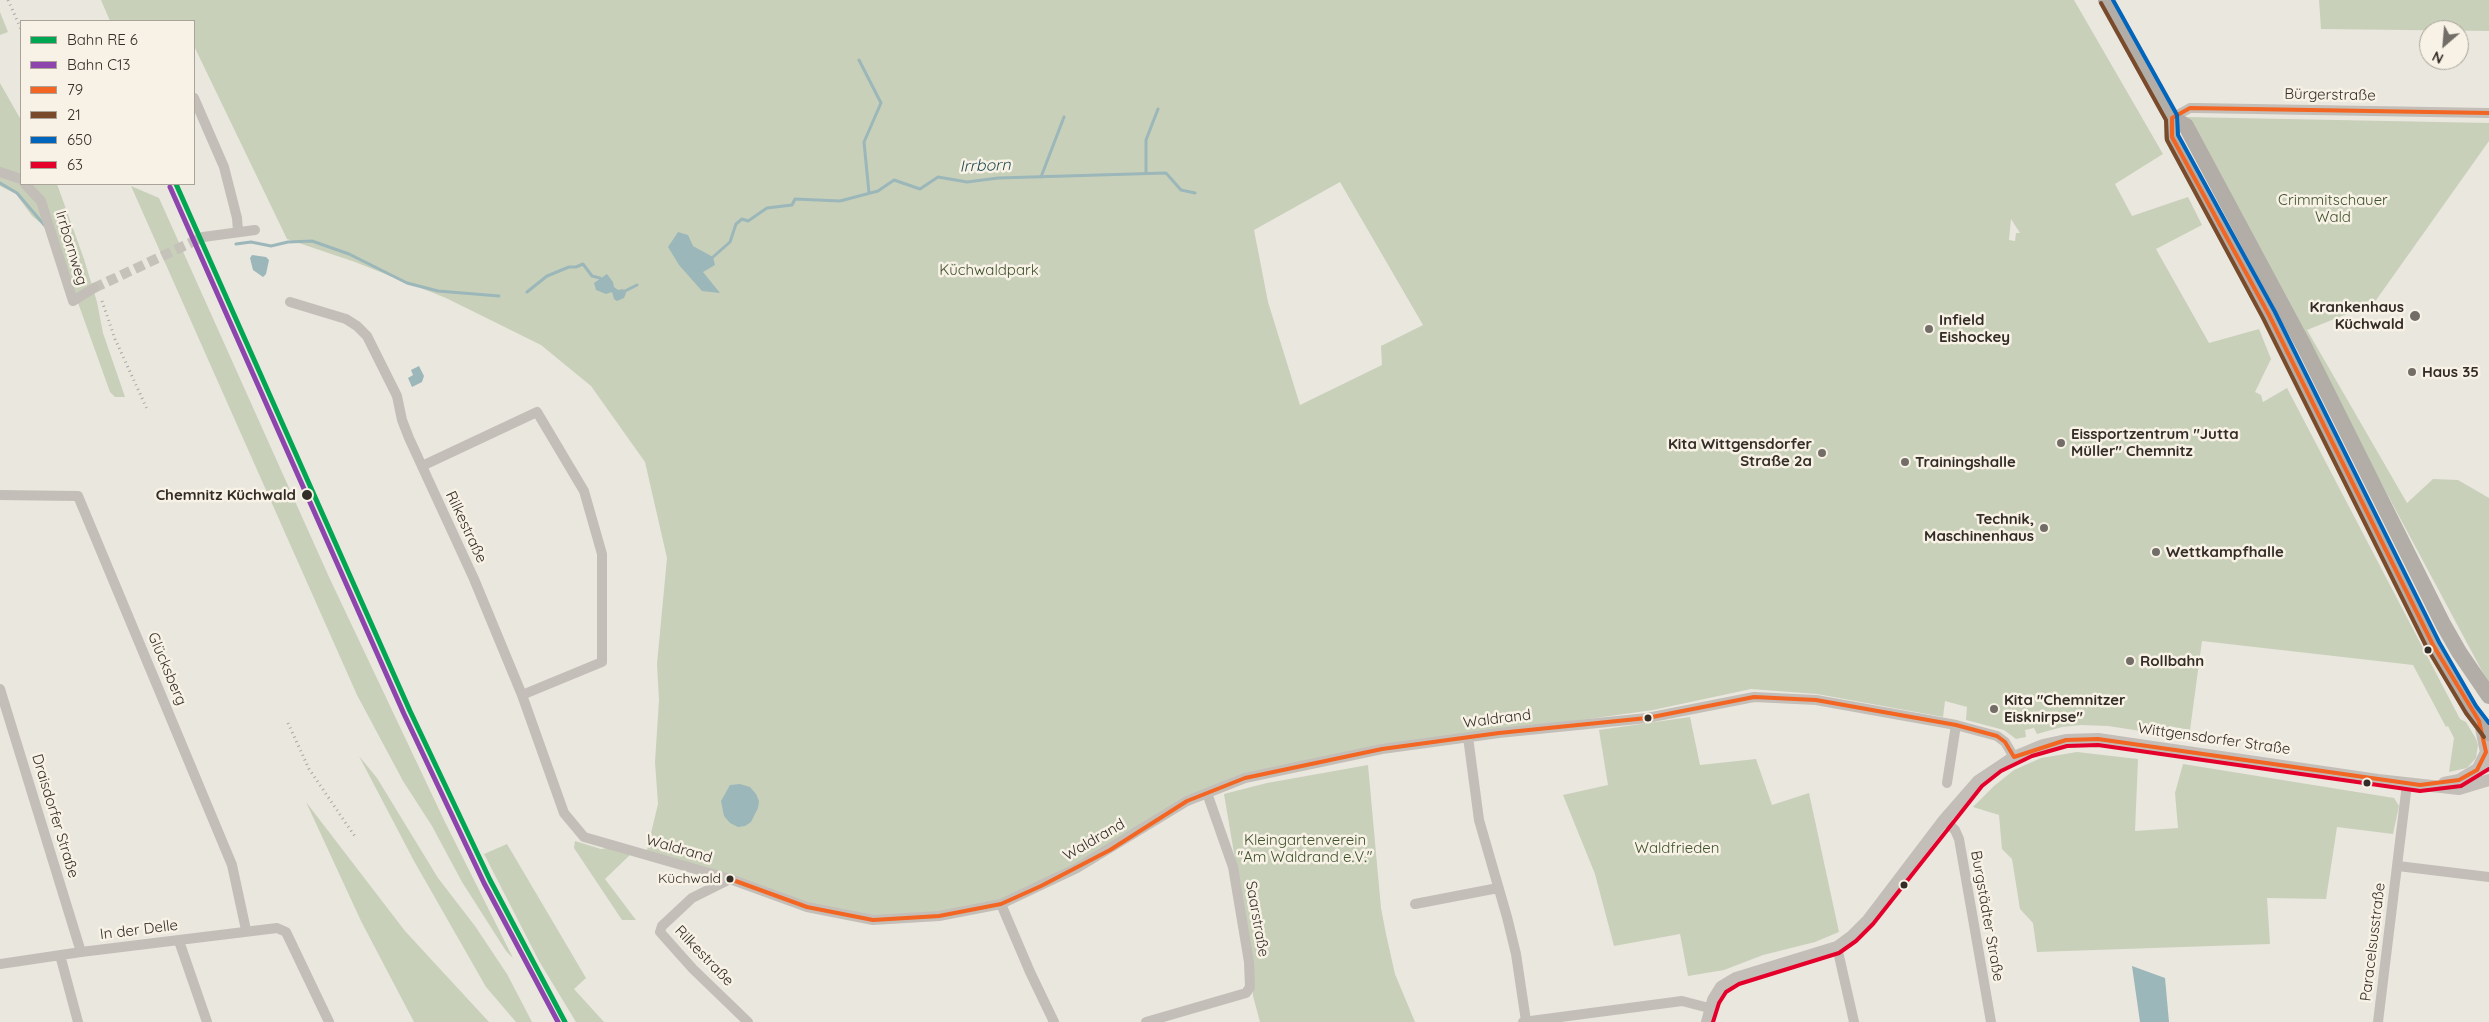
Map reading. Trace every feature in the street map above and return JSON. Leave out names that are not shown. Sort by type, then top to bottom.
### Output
[{"type":"main road","points":[[2106,0],[2172,118],[2172,137],[2269,316],[2433,645],[2484,727]]},
{"type":"main road","points":[[2172,118],[2186,126],[2249,240],[2443,624],[2459,652],[2489,696]]},
{"type":"street","points":[[195,100],[224,167],[237,218],[238,231]]},
{"type":"street","name":"Bürgerstraße","points":[[2172,118],[2196,108],[2489,113]]},
{"type":"street","points":[[0,172],[20,179]]},
{"type":"street","name":"Irrbornweg","points":[[27,185],[41,201],[72,301],[94,288]]},
{"type":"street","points":[[204,237],[255,230]]},
{"type":"street","name":"Rilkestraße","points":[[290,302],[346,319],[367,336],[397,396],[402,420],[474,579],[522,695],[564,813]]},
{"type":"street","points":[[422,466],[537,412],[584,491],[602,554],[602,662],[522,695]]},
{"type":"street","name":"Glücksberg","points":[[0,495],[78,496],[232,865],[246,930]]},
{"type":"street","name":"Draisdorfer Straße","points":[[0,689],[81,952]]},
{"type":"street","name":"Waldrand","points":[[564,813],[584,837],[730,879],[806,907],[873,920],[939,916],[1001,904],[1077,868],[1187,801],[1245,778],[1301,765],[1382,750],[1468,737],[1647,718],[1754,697],[1816,700],[1956,725],[1997,736],[2005,742],[2014,757]]},
{"type":"street","points":[[1947,783],[1956,725]]},
{"type":"street","points":[[2477,770],[2486,752],[2484,727]]},
{"type":"street","points":[[1468,737],[1478,820],[1516,954],[1524,1022],[1561,1019],[1682,1002],[1709,1008]]},
{"type":"street","name":"Wittgensdorfer Straße","points":[[1707,1022],[1709,1008],[1721,987],[1736,978],[1837,947],[1852,936],[1868,920],[1944,820],[1978,781],[2014,757],[2037,748],[2066,740],[2098,739],[2407,784],[2459,789],[2489,780]]},
{"type":"street","name":"Wittgensdorfer Straße","points":[[2432,785],[2460,780],[2489,762]]},
{"type":"street","name":"Paracelsusstraße","points":[[2378,1022],[2407,784]]},
{"type":"street","name":"Saarstraße","points":[[1146,1022],[1246,993],[1251,979],[1233,867],[1207,792]]},
{"type":"street","name":"Burgstädter Straße","points":[[1944,820],[1955,830],[1959,839],[1991,1022]]},
{"type":"street","name":"Paracelsusstraße","points":[[2398,866],[2489,877]]},
{"type":"street","name":"Rilkestraße","points":[[730,879],[692,898],[662,926],[660,932],[693,969],[748,1022]]},
{"type":"street","points":[[1415,904],[1498,888]]},
{"type":"street","points":[[1001,904],[1054,1022]]},
{"type":"street","name":"In der Delle","points":[[0,964],[81,952],[179,941],[246,930],[282,929],[288,936],[329,1022]]},
{"type":"street","points":[[179,941],[207,1022]]},
{"type":"street","points":[[1837,947],[1854,1022]]},
{"type":"street","points":[[60,955],[78,1022]]},
{"type":"green space","name":"Küchwaldpark","points":[[101,0],[2074,0],[2163,154],[2115,184],[2132,216],[2188,197],[2202,225],[2156,249],[2209,343],[2259,329],[2271,359],[2255,392],[2261,395],[2263,402],[2287,388],[2460,719],[2466,722],[2476,739],[2478,745],[2476,758],[2467,768],[2449,772],[2454,738],[2448,726],[2446,727],[2413,665],[2202,641],[2190,730],[2169,726],[2167,735],[2108,726],[2081,725],[2062,727],[2037,734],[2034,728],[2025,730],[2026,737],[2016,739],[2004,730],[1966,720],[1967,707],[1945,701],[1943,717],[1817,694],[1751,689],[1653,710],[1467,736],[1245,773],[1110,848],[1003,901],[941,912],[871,916],[806,904],[646,854],[658,804],[655,762],[659,700],[657,664],[667,558],[645,462],[591,386],[541,345],[446,298],[355,262],[287,239],[195,48],[195,20],[110,20]],"holes":[[[1340,182],[1423,325],[1381,346],[1382,365],[1300,405],[1268,302],[1254,230]],[[2011,219],[2020,233],[2016,233],[2015,241],[2009,240]]]},
{"type":"green space","points":[[2319,0],[2489,0],[2489,31],[2469,31],[2469,20],[2419,20],[2419,30],[2321,29]]},
{"type":"green space","points":[[0,12],[8,32],[0,35]]},
{"type":"green space","points":[[0,83],[20,118],[20,185],[57,185],[84,259],[97,302],[103,333],[125,397],[115,397],[110,392],[53,233],[32,216],[16,194],[0,186]]},
{"type":"green space","name":"Crimmitschauer Wald","points":[[2185,117],[2489,123],[2489,141],[2374,303],[2307,330],[2407,503],[2433,479],[2458,480],[2489,498],[2489,684]]},
{"type":"green space","points":[[131,186],[159,198],[329,577],[444,820],[513,958],[506,951],[462,882],[432,826],[403,781],[357,695]]},
{"type":"green space","name":"Waldfrieden","points":[[1690,717],[1700,765],[1756,759],[1772,805],[1809,793],[1839,932],[1815,942],[1763,955],[1724,970],[1688,976],[1680,934],[1614,946],[1595,874],[1563,795],[1608,785],[1599,730]]},
{"type":"green space","points":[[2077,752],[2138,759],[2135,831],[2178,828],[2175,793],[2183,764],[2394,798],[2399,806],[2393,834],[2337,827],[2326,899],[2267,898],[2270,944],[2037,952],[2033,923],[2020,909],[2012,859],[2002,849],[1999,815],[1973,807],[1994,786],[2014,770],[2041,758]]},
{"type":"green space","points":[[359,756],[377,778],[438,878],[475,926],[507,974],[532,1022],[516,1022],[486,987],[414,861]]},
{"type":"green space","name":"Kleingartenverein \"Am Waldrand e.V.\"","points":[[1368,765],[1381,908],[1395,974],[1415,1022],[1260,1022],[1253,996],[1247,930],[1224,794],[1267,783]]},
{"type":"green space","points":[[306,802],[405,931],[489,1022],[414,1022],[361,921]]},
{"type":"green space","points":[[575,841],[601,849],[607,848],[631,854],[605,879],[636,920],[622,920],[574,848]]},
{"type":"green space","points":[[507,844],[586,978],[574,989],[604,1022],[576,1022],[539,961],[484,854]]},
{"type":"water","points":[[678,232],[688,235],[693,246],[713,257],[715,265],[703,272],[720,293],[702,291],[679,265],[668,247]]},
{"type":"water","points":[[252,255],[266,257],[269,260],[266,274],[263,277],[253,270],[250,258]]},
{"type":"water","points":[[607,274],[614,287],[618,290],[623,289],[626,293],[624,298],[617,301],[614,299],[612,292],[606,294],[596,290],[594,283]]},
{"type":"water","points":[[419,366],[424,376],[422,382],[412,387],[408,378],[413,375],[411,370]]},
{"type":"water","points":[[740,784],[750,787],[759,801],[758,808],[751,822],[745,826],[738,827],[730,823],[724,816],[721,801],[730,785]]},
{"type":"water","points":[[2132,966],[2165,978],[2169,1022],[2140,1022]]},
{"type":"waterway","points":[[859,60],[881,103],[864,142],[869,193]]},
{"type":"waterway","points":[[1146,173],[1146,140],[1158,109]]},
{"type":"waterway","points":[[1041,177],[1064,117]]},
{"type":"waterway","name":"Irrborn","points":[[713,257],[730,242],[736,224],[742,219],[748,221],[767,208],[792,205],[795,199],[840,201],[878,191],[894,180],[920,189],[938,177],[967,182],[998,178],[1166,173],[1181,190],[1195,193]]},
{"type":"waterway","points":[[0,183],[17,193],[46,227]]},
{"type":"waterway","points":[[236,244],[251,242],[271,246],[288,242],[312,241],[349,254],[407,283],[438,291],[499,296]]},
{"type":"waterway","name":"Irrborn","points":[[527,292],[547,276],[569,267],[583,264],[592,276],[600,278]]},
{"type":"waterway","points":[[625,291],[637,285]]},
{"type":"tunnel","points":[[94,288],[203,237]]},
{"type":"railway","points":[[8,0],[20,27]]},
{"type":"railway","points":[[102,301],[115,339],[147,409]]},
{"type":"railway","points":[[288,723],[309,769],[356,838]]},
{"type":"transit line","name":"650","points":[[2113,0],[2177,115],[2178,135],[2275,312],[2439,642],[2476,706],[2489,723]]},
{"type":"transit line","name":"21","points":[[2101,3],[2166,120],[2167,140],[2263,318],[2427,648],[2466,713],[2484,737]]},
{"type":"transit line","name":"79","points":[[2172,118],[2190,108],[2489,113]]},
{"type":"transit line","name":"79","points":[[2014,757],[2066,740],[2098,739],[2420,785],[2459,780],[2477,770],[2486,752],[2479,721],[2433,645],[2269,315],[2172,137],[2172,118]]},
{"type":"transit line","points":[[176,185],[410,711],[490,880],[565,1022]]},
{"type":"transit line","name":"79","points":[[730,879],[807,907],[873,920],[939,916],[1001,904],[1041,886],[1110,850],[1187,801],[1245,778],[1382,749],[1499,733],[1647,718],[1754,697],[1816,700],[1956,725],[1997,736],[2005,742],[2014,757]]},
{"type":"transit line","name":"63","points":[[1713,1022],[1719,1003],[1726,992],[1739,984],[1839,953],[1856,941],[1873,924],[1982,786],[2001,771],[2032,756],[2067,746],[2098,745],[2420,791],[2461,786],[2489,769]]},
{"type":"rail line","name":"C13","points":[[170,187],[404,714],[484,883],[558,1022]]},
{"type":"place","name":"Krankenhaus Küchwald","points":[[2415,316]]},
{"type":"place","name":"Infield Eishockey","points":[[1929,329]]},
{"type":"place","name":"Haus 35","points":[[2412,372]]},
{"type":"place","name":"Eissportzentrum \"Jutta Müller\" Chemnitz","points":[[2061,443]]},
{"type":"place","name":"Kita Wittgensdorfer Straße 2a","points":[[1822,453]]},
{"type":"place","name":"Trainingshalle","points":[[1905,462]]},
{"type":"place","name":"Chemnitz Küchwald","points":[[307,495]]},
{"type":"place","name":"Technik, Maschinenhaus","points":[[2044,528]]},
{"type":"place","name":"Wettkampfhalle","points":[[2156,552]]},
{"type":"place","name":"Rollbahn","points":[[2130,661]]},
{"type":"place","name":"Kita \"Chemnitzer Eisknirpse\"","points":[[1994,709]]},
{"type":"place","name":"Küchwald","points":[[730,879]]}]
